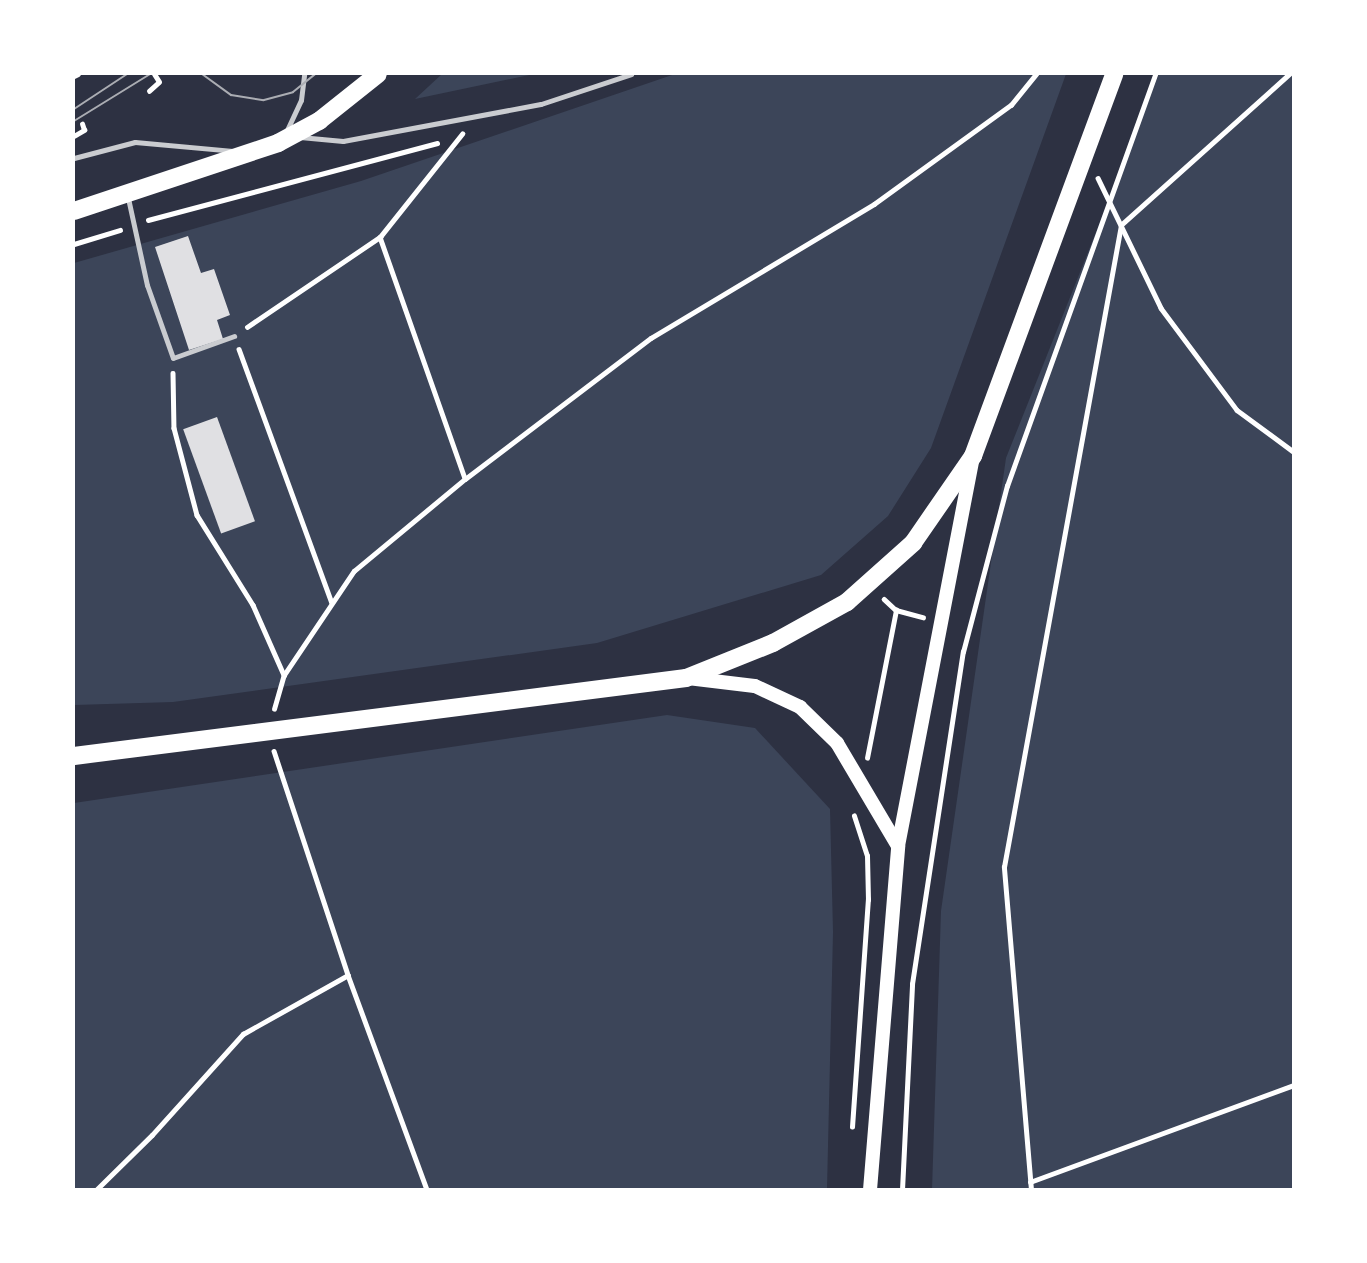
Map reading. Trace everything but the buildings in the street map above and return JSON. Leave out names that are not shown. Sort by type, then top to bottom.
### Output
[{"type":"main road","points":[[74,211],[254,153],[286,140],[378,74]]},
{"type":"main road","points":[[870,1189],[898,846],[973,456],[1114,74]]},
{"type":"main road","points":[[686,678],[773,643],[847,602],[913,543],[973,456]]},
{"type":"main road","points":[[74,757],[686,678],[755,686],[800,707],[837,743],[898,846]]},
{"type":"lane","points":[[304,74],[297,111],[286,140],[343,141],[541,104],[631,74]]},
{"type":"lane","points":[[74,158],[135,142],[254,153]]},
{"type":"lane","points":[[128,194],[147,285],[173,358],[234,336]]},
{"type":"path","points":[[149,91],[159,82],[154,74]]},
{"type":"path","points":[[427,1189],[348,975],[267,732],[284,676],[354,571],[465,479],[651,338],[874,204],[1011,105],[1035,74]]},
{"type":"path","points":[[902,1189],[912,984],[950,721],[968,628],[1007,486],[1155,74]]},
{"type":"path","points":[[1031,1189],[1004,867],[1121,225],[1289,74]]},
{"type":"path","points":[[74,136],[84,130],[82,124]]},
{"type":"path","points":[[74,244],[321,170],[461,137],[380,237],[234,336],[332,604]]},
{"type":"path","points":[[1085,152],[1161,308],[1237,410],[1293,452]]},
{"type":"path","points":[[380,237],[465,479]]},
{"type":"path","points":[[173,358],[174,428],[197,515],[253,605],[284,676]]},
{"type":"path","points":[[854,768],[871,755],[896,610],[968,628]]},
{"type":"path","points":[[849,803],[864,839],[868,876],[852,1130]]},
{"type":"path","points":[[96,1189],[243,1034],[348,975]]},
{"type":"path","points":[[1030,1182],[1293,1085]]},
{"type":"shaded area","points":[[442,74],[534,74],[415,99]]},
{"type":"shaded area","points":[[675,74],[1066,74],[931,448],[888,516],[821,575],[597,643],[173,702],[74,705],[74,263],[361,181]]},
{"type":"shaded area","points":[[1159,74],[1293,74],[1293,1189],[932,1190],[941,911],[1006,458]]},
{"type":"shaded area","points":[[667,715],[755,728],[830,809],[833,932],[827,1189],[74,1189],[74,803]]},
{"type":"tram line","points":[[74,109],[127,74]]},
{"type":"tram line","points":[[74,121],[150,74]]},
{"type":"tram line","points":[[202,74],[231,95],[264,100],[293,92],[315,74]]}]
